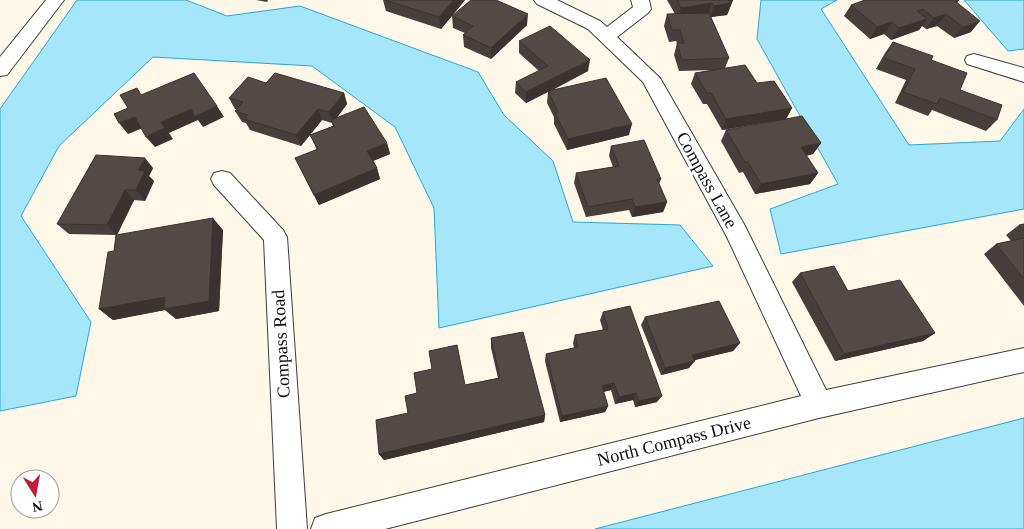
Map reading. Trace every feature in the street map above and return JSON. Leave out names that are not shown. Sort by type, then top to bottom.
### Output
[{"type":"street","points":[[0,70],[56,0]]},
{"type":"street","name":"Compass Lane","points":[[543,0],[571,5],[650,78],[737,233],[819,405]]},
{"type":"street","points":[[606,36],[642,10],[640,0]]},
{"type":"street","points":[[974,60],[1024,76]]},
{"type":"street","name":"Compass Road","points":[[222,179],[275,237],[292,529]]},
{"type":"street","name":"North Compass Drive","points":[[326,529],[819,405],[1024,360]]},
{"type":"water","points":[[77,0],[186,0],[227,16],[300,6],[478,72],[504,115],[553,161],[573,222],[680,225],[713,266],[439,328],[434,208],[395,127],[312,66],[153,57],[59,146],[21,216],[91,322],[76,396],[0,411],[0,109]]},
{"type":"water","points":[[761,0],[837,0],[821,9],[909,145],[1000,141],[1024,109],[1024,209],[781,254],[770,209],[838,184],[757,39]]},
{"type":"water","points":[[964,0],[1024,0],[1024,49],[1008,51]]},
{"type":"water","points":[[1024,418],[1024,529],[595,529]]},
{"type":"building","points":[[385,0],[454,0],[439,17]]},
{"type":"building","points":[[471,0],[496,0],[528,14],[491,48],[463,35],[473,26],[452,16]]},
{"type":"building","points":[[677,0],[729,0],[731,3],[714,6],[712,3],[681,8]]},
{"type":"building","points":[[865,0],[959,0],[955,1],[980,21],[963,27],[946,14],[934,18],[923,9],[917,11],[927,19],[899,28],[892,22],[877,27],[851,5]]},
{"type":"building","points":[[709,13],[729,58],[682,60],[677,43],[684,43],[680,30],[672,30],[667,14]]},
{"type":"building","points":[[550,26],[590,60],[526,92],[516,82],[548,66],[519,41]]},
{"type":"building","points":[[893,42],[933,56],[931,60],[967,73],[960,90],[1002,105],[997,120],[940,98],[937,104],[903,92],[915,69],[884,58]]},
{"type":"building","points":[[745,65],[757,83],[774,81],[792,108],[726,119],[711,93],[707,93],[695,73]]},
{"type":"building","points":[[194,73],[217,106],[195,116],[191,109],[161,122],[165,128],[146,137],[135,117],[119,123],[114,114],[128,108],[120,95],[137,88],[141,95]]},
{"type":"building","points":[[275,73],[344,93],[329,112],[318,109],[296,135],[244,119],[248,115],[235,111],[243,102],[229,98],[248,77],[266,83]]},
{"type":"building","points":[[606,78],[632,124],[568,139],[555,113],[558,112],[548,91]]},
{"type":"building","points":[[364,107],[387,143],[367,151],[377,168],[314,195],[295,158],[318,149],[310,135],[334,126],[331,120]]},
{"type":"building","points":[[802,116],[821,143],[801,147],[818,173],[761,184],[726,130]]},
{"type":"building","points":[[644,140],[661,179],[657,179],[667,202],[635,207],[632,199],[588,207],[576,173],[619,166],[611,146]]},
{"type":"building","points":[[96,155],[145,158],[138,170],[145,171],[136,190],[125,190],[107,225],[57,224]]},
{"type":"building","points":[[213,218],[209,301],[164,309],[165,297],[99,309],[108,252],[114,251],[116,235]]},
{"type":"building","points":[[1024,224],[1024,231],[1019,225]]},
{"type":"building","points":[[1024,238],[1024,279],[996,244]]},
{"type":"building","points":[[834,266],[848,291],[900,280],[935,333],[844,354],[800,273]]},
{"type":"building","points":[[719,301],[740,343],[692,355],[695,361],[665,368],[645,317]]},
{"type":"building","points":[[630,306],[662,396],[639,401],[636,393],[619,397],[614,383],[602,386],[608,406],[562,416],[546,354],[578,347],[575,335],[608,329],[603,312]]},
{"type":"building","points":[[523,332],[545,415],[379,454],[376,420],[408,413],[405,396],[417,393],[414,373],[432,369],[429,351],[457,345],[465,385],[500,378],[491,338]]}]
